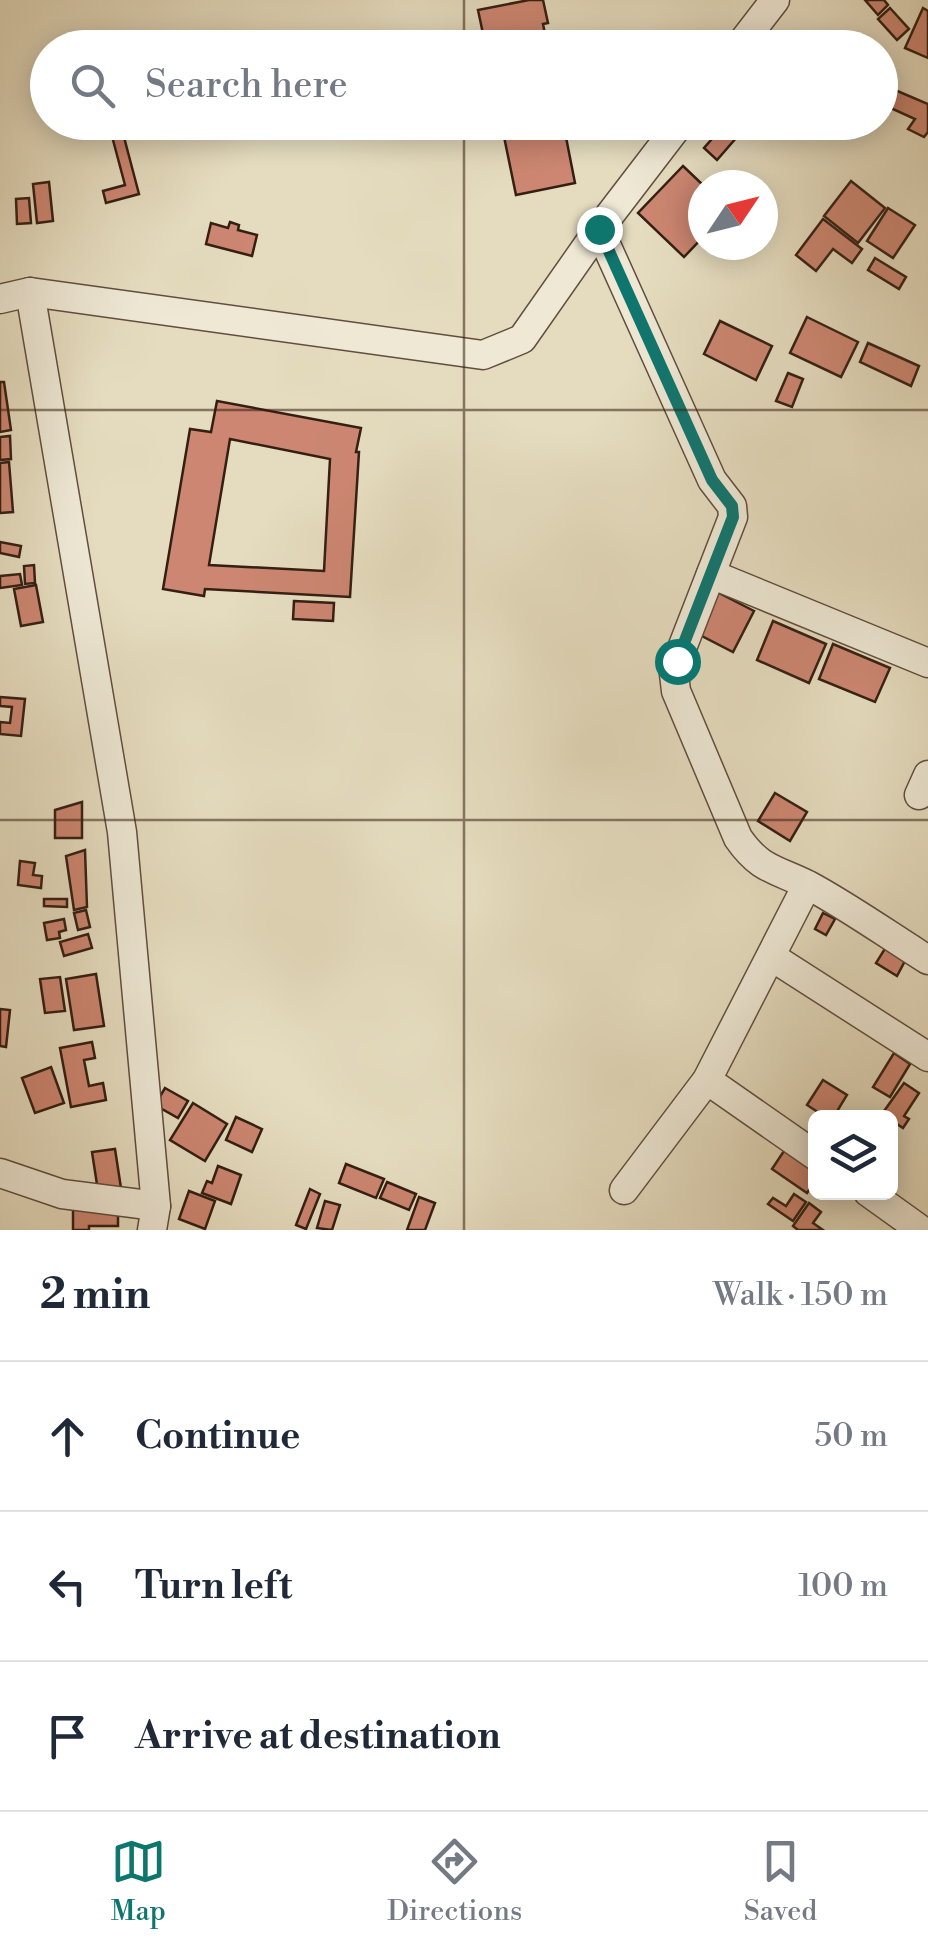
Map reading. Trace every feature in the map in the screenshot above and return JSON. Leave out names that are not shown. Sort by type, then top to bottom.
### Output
[{"type":"street","points":[[752,30],[775,0]]},
{"type":"street","points":[[0,300],[30,292],[483,355],[522,339],[667,140]]},
{"type":"street","points":[[599,229],[712,480],[732,506],[733,517],[674,674],[676,691],[738,838],[749,854],[766,867],[807,885],[928,960]]},
{"type":"street","points":[[0,1173],[154,1218],[122,832],[30,292]]},
{"type":"street","points":[[711,574],[928,663]]},
{"type":"street","points":[[624,1190],[707,1080],[807,885]]},
{"type":"street","points":[[772,957],[928,1058]]},
{"type":"street","points":[[707,1080],[808,1150]]},
{"type":"street","points":[[879,1200],[922,1230]]},
{"type":"building","points":[[543,0],[548,23],[543,24],[544,30],[482,30],[478,10]]},
{"type":"building","points":[[865,0],[884,0],[888,5],[878,15]]},
{"type":"building","points":[[890,8],[909,29],[898,39],[898,30],[888,30],[878,19]]},
{"type":"building","points":[[923,8],[928,11],[928,58],[905,48]]},
{"type":"building","points":[[898,91],[928,104],[928,132],[924,137],[908,129],[915,119],[898,111]]},
{"type":"building","points":[[113,140],[125,140],[139,194],[106,203],[103,191],[125,185]]},
{"type":"building","points":[[505,140],[567,140],[575,183],[516,195]]},
{"type":"building","points":[[711,140],[734,140],[717,160],[704,148]]},
{"type":"building","points":[[683,166],[688,171],[688,253],[684,257],[638,213]]},
{"type":"building","points":[[851,181],[885,208],[858,243],[824,216]]},
{"type":"building","points":[[49,182],[53,221],[37,223],[33,184]]},
{"type":"building","points":[[29,198],[31,223],[17,224],[16,199]]},
{"type":"building","points":[[888,208],[915,225],[893,258],[867,241]]},
{"type":"building","points":[[823,219],[862,249],[852,263],[833,249],[816,271],[796,255]]},
{"type":"building","points":[[230,222],[239,225],[238,230],[257,235],[252,256],[206,244],[211,223],[228,228]]},
{"type":"building","points":[[875,258],[906,277],[899,289],[868,270]]},
{"type":"building","points":[[807,317],[858,342],[841,377],[790,353]]},
{"type":"building","points":[[720,321],[772,346],[756,380],[704,354]]},
{"type":"building","points":[[868,343],[919,366],[911,386],[860,362]]},
{"type":"building","points":[[788,373],[803,379],[792,407],[776,401]]},
{"type":"building","points":[[0,382],[4,382],[11,430],[0,432]]},
{"type":"building","points":[[217,401],[361,428],[356,452],[350,597],[205,589],[204,596],[163,589],[190,429],[211,432]],"holes":[[[230,439],[330,459],[324,571],[209,565]]]},
{"type":"building","points":[[10,436],[11,459],[0,460],[0,437]]},
{"type":"building","points":[[9,462],[13,512],[0,513],[0,463]]},
{"type":"building","points":[[0,542],[21,546],[19,557],[0,553]]},
{"type":"building","points":[[34,565],[35,583],[25,584],[24,566]]},
{"type":"building","points":[[20,574],[22,585],[0,588],[0,576]]},
{"type":"building","points":[[36,585],[43,622],[21,626],[14,589]]},
{"type":"building","points":[[717,592],[754,611],[733,652],[696,633]]},
{"type":"building","points":[[294,601],[334,603],[333,621],[293,619]]},
{"type":"building","points":[[773,621],[826,644],[809,683],[757,660]]},
{"type":"building","points":[[833,644],[890,668],[875,702],[819,679]]},
{"type":"building","points":[[0,697],[25,699],[21,736],[0,734],[0,722],[10,723],[12,707],[0,706]]},
{"type":"building","points":[[775,793],[807,812],[790,841],[758,821]]},
{"type":"building","points":[[82,802],[82,838],[55,838],[55,810]]},
{"type":"building","points":[[85,850],[87,907],[74,910],[66,856]]},
{"type":"building","points":[[20,861],[35,863],[33,875],[42,876],[41,888],[18,885]]},
{"type":"building","points":[[44,899],[67,899],[67,907],[44,906]]},
{"type":"building","points":[[86,910],[90,927],[78,930],[74,913]]},
{"type":"building","points":[[823,913],[835,919],[826,935],[815,929]]},
{"type":"building","points":[[64,919],[66,930],[59,932],[60,938],[47,940],[44,923]]},
{"type":"building","points":[[88,934],[92,948],[64,956],[60,942]]},
{"type":"building","points":[[886,947],[906,959],[897,976],[876,963]]},
{"type":"building","points":[[96,974],[104,1026],[74,1030],[66,979]]},
{"type":"building","points":[[60,977],[65,1011],[45,1013],[40,979]]},
{"type":"building","points":[[0,1009],[10,1010],[6,1047],[0,1046]]},
{"type":"building","points":[[92,1042],[95,1058],[84,1060],[89,1086],[103,1083],[106,1100],[71,1107],[60,1048]]},
{"type":"building","points":[[894,1053],[910,1064],[890,1097],[873,1087]]},
{"type":"building","points":[[51,1067],[64,1103],[35,1113],[22,1078]]},
{"type":"building","points":[[823,1080],[847,1095],[838,1110],[815,1110],[807,1105]]},
{"type":"building","points":[[904,1083],[919,1093],[904,1116],[909,1119],[903,1128],[898,1125],[898,1110],[885,1110]]},
{"type":"building","points":[[165,1088],[188,1101],[178,1118],[155,1105]]},
{"type":"building","points":[[193,1103],[227,1124],[205,1161],[170,1140]]},
{"type":"building","points":[[236,1117],[262,1129],[252,1152],[226,1140]]},
{"type":"building","points":[[115,1149],[121,1188],[98,1191],[92,1152]]},
{"type":"building","points":[[784,1151],[808,1167],[808,1192],[807,1193],[772,1169]]},
{"type":"building","points":[[346,1164],[384,1179],[376,1198],[339,1183]]},
{"type":"building","points":[[218,1166],[241,1175],[231,1204],[202,1193],[207,1181],[212,1183]]},
{"type":"building","points":[[387,1182],[416,1194],[409,1210],[380,1198]]},
{"type":"building","points":[[310,1189],[320,1194],[306,1229],[296,1225]]},
{"type":"building","points":[[189,1191],[215,1201],[205,1229],[179,1219]]},
{"type":"building","points":[[794,1194],[806,1202],[793,1221],[768,1204],[773,1198],[786,1206]]},
{"type":"building","points":[[419,1197],[435,1203],[425,1230],[407,1230]]},
{"type":"building","points":[[325,1201],[340,1205],[332,1230],[317,1228]]},
{"type":"building","points":[[809,1203],[821,1212],[813,1223],[823,1230],[798,1230],[793,1226]]},
{"type":"building","points":[[73,1208],[118,1208],[118,1226],[73,1230]]},
{"type":"route","points":[[599,229],[712,480],[732,506],[733,517],[677,661]]}]
